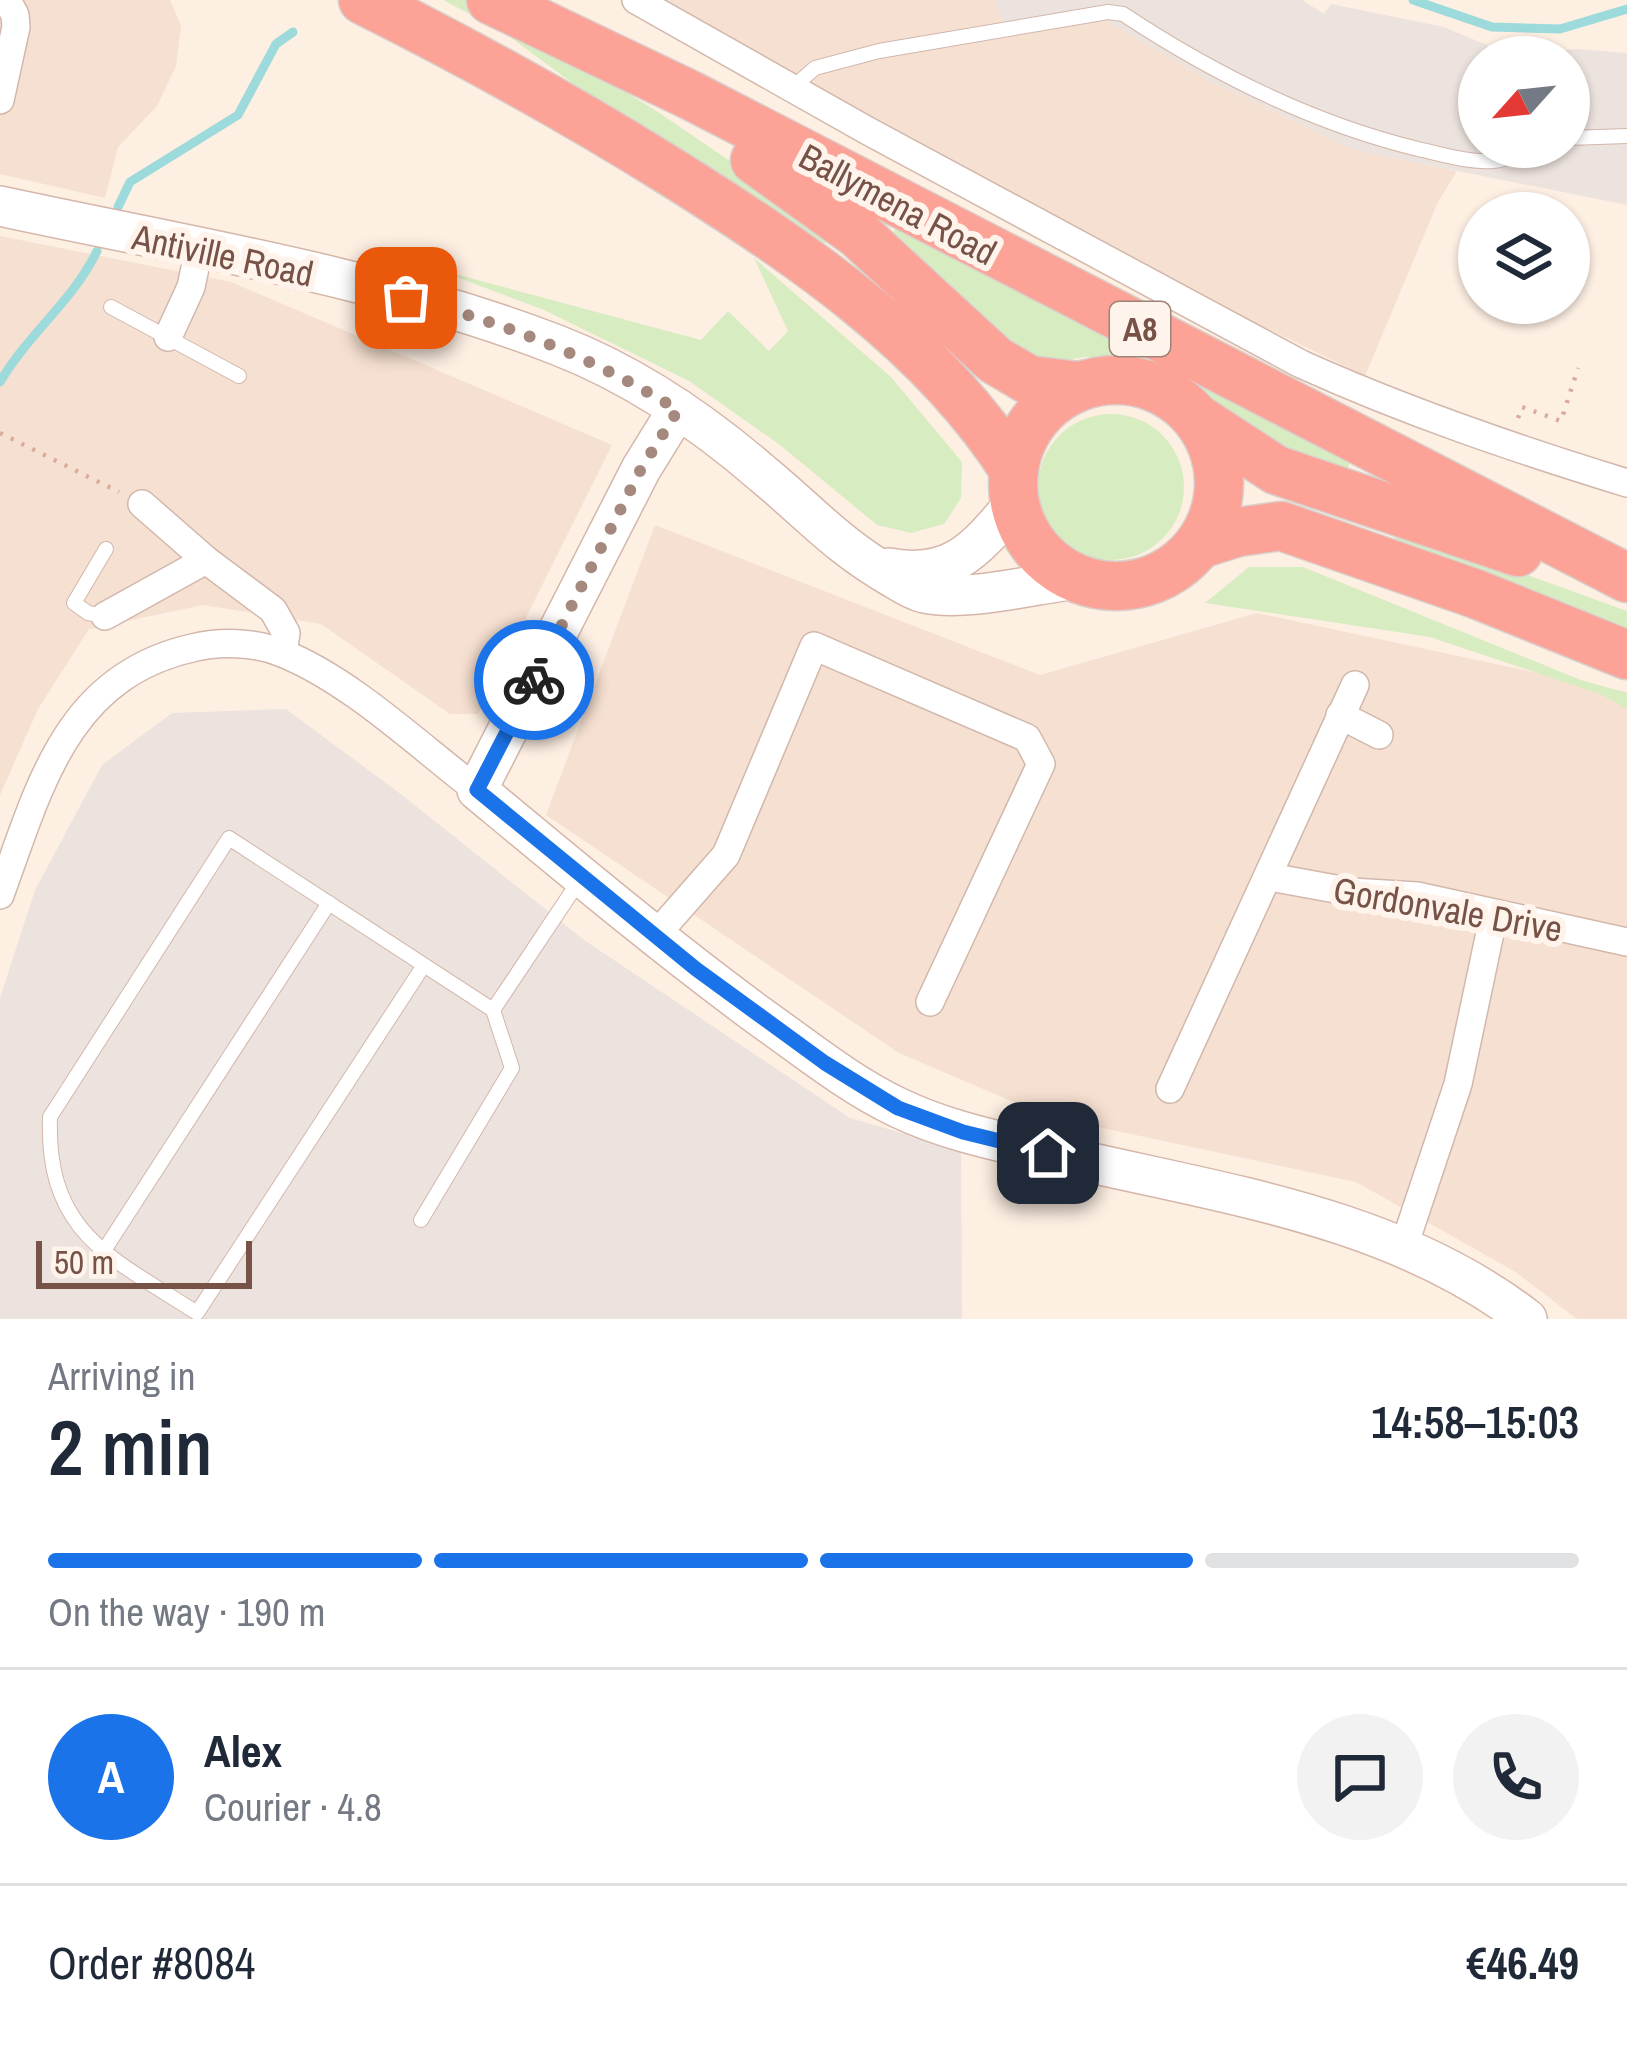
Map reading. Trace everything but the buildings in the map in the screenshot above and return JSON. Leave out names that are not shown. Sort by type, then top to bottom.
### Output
[{"type":"highway","points":[[363,0],[506,72],[581,116],[807,262],[880,320],[950,384],[987,427],[1014,486],[1027,535],[1049,561],[1078,579],[1111,586],[1145,583],[1176,568],[1200,544],[1215,514],[1220,481],[1214,448],[1198,419]]},
{"type":"highway","name":"A8","points":[[512,11],[788,180],[858,234],[995,360],[1030,380],[1079,386],[1111,380],[1144,383],[1174,397],[1198,419],[1276,470],[1415,514],[1627,594]]},
{"type":"highway","name":"Ballymena Road","points":[[512,11],[690,95],[1627,578]]},
{"type":"highway","name":"A8","points":[[1014,486],[1021,443],[1035,419],[1054,400],[1079,386]]},
{"type":"highway","points":[[1200,544],[1281,526],[1476,594],[1627,655]]},
{"type":"street","points":[[0,100],[16,27],[8,0]]},
{"type":"street","name":"Ballymena Road","points":[[636,0],[1301,364],[1508,446],[1627,483]]},
{"type":"street","name":"Antiville Road","points":[[0,206],[316,275],[508,327],[601,366],[678,410],[767,477],[848,551],[918,592],[944,596],[1078,579]]},
{"type":"street","points":[[168,338],[191,286],[200,249]]},
{"type":"street","points":[[1301,364],[1303,412]]},
{"type":"street","points":[[477,790],[641,469],[678,410]]},
{"type":"street","points":[[871,565],[904,571],[956,562],[974,551],[1014,486]]},
{"type":"street","points":[[142,504],[273,610],[286,633],[283,653]]},
{"type":"street","points":[[106,616],[206,560]]},
{"type":"street","points":[[0,895],[55,751],[98,696],[148,663],[188,649],[231,644],[283,653],[356,698],[655,936],[825,1063],[898,1108],[963,1132],[1342,1223],[1404,1246],[1526,1319]]},
{"type":"street","points":[[655,936],[725,855],[814,646],[1027,738],[1041,764],[930,1002]]},
{"type":"street","points":[[1170,1089],[1355,685]]},
{"type":"street","points":[[1340,715],[1379,735]]},
{"type":"street","name":"Gordonvale Drive","points":[[1270,877],[1352,892],[1417,896],[1627,942]]},
{"type":"street","points":[[1404,1246],[1458,1084],[1494,914]]},
{"type":"lane","points":[[792,88],[815,68],[879,51],[1108,12],[1123,14],[1196,62],[1243,86],[1358,131],[1458,155]]},
{"type":"lane","points":[[1590,137],[1627,136]]},
{"type":"lane","points":[[111,307],[239,376]]},
{"type":"lane","points":[[106,549],[74,603],[88,613],[106,616]]},
{"type":"lane","points":[[421,1220],[512,1068],[494,1010],[229,838],[50,1117],[51,1161],[58,1191],[93,1246],[197,1313],[424,965]]},
{"type":"lane","points":[[494,1010],[582,877]]},
{"type":"lane","points":[[103,1252],[329,903]]},
{"type":"path","points":[[1508,446],[1522,407],[1561,421],[1578,368]]},
{"type":"path","points":[[0,434],[142,504]]},
{"type":"shaded area","points":[[0,0],[170,0],[181,26],[176,66],[157,106],[118,147],[105,198],[0,174]]},
{"type":"shaded area","points":[[658,0],[999,0],[1106,21],[1204,78],[1354,150],[1457,171],[1438,202],[1365,376],[1040,218]]},
{"type":"shaded area","points":[[994,0],[1302,0],[1324,14],[1331,4],[1444,27],[1465,36],[1458,36],[1458,168],[1590,168],[1590,50],[1627,53],[1627,205],[1590,198],[1590,192],[1562,192],[1354,150],[1204,78],[1106,21],[1010,35]]},
{"type":"shaded area","points":[[0,236],[231,282],[612,445],[478,714],[450,714],[321,624],[203,605],[89,629],[38,709],[0,795]]},
{"type":"shaded area","points":[[655,525],[1040,675],[1257,613],[1627,692],[1627,1319],[1577,1319],[1514,1271],[1356,1182],[1046,1116],[899,1053],[546,815]]},
{"type":"shaded area","points":[[286,709],[584,940],[850,1118],[961,1150],[962,1319],[0,1319],[0,998],[35,890],[102,765],[172,713]]},
{"type":"green space","points":[[443,0],[468,0],[507,19],[658,112],[834,232],[819,250],[602,105],[502,31]]},
{"type":"green space","points":[[903,218],[1147,358],[1085,357],[1043,364],[1015,352],[889,239]]},
{"type":"green space","points":[[754,258],[891,377],[962,462],[961,498],[944,524],[911,533],[877,525],[780,445],[689,381],[544,310],[433,268],[701,340],[728,311],[769,351],[788,331]]},
{"type":"green space","points":[[1201,383],[1350,462],[1343,481],[1246,438],[1196,388]]},
{"type":"green space","points":[[1111,414],[1139,420],[1162,436],[1178,459],[1184,487],[1178,515],[1162,538],[1139,554],[1111,560],[1083,554],[1060,538],[1044,515],[1038,487],[1044,459],[1060,436],[1083,420]]},
{"type":"green space","points":[[1398,528],[1627,611],[1627,631],[1394,541]]},
{"type":"green space","points":[[1249,567],[1303,567],[1581,680],[1627,693],[1627,709],[1600,694],[1430,637],[1205,603]]},
{"type":"waterway","points":[[1413,0],[1492,27],[1560,29],[1627,9]]},
{"type":"waterway","points":[[118,207],[130,182],[238,115],[276,44],[293,32]]},
{"type":"waterway","points":[[0,382],[76,286],[97,251]]},
{"type":"way so far","points":[[406,298],[561,346],[678,410],[641,469],[534,680]]},
{"type":"route","points":[[534,680],[477,790],[696,969],[825,1063],[898,1108],[963,1132],[1048,1153]]}]
